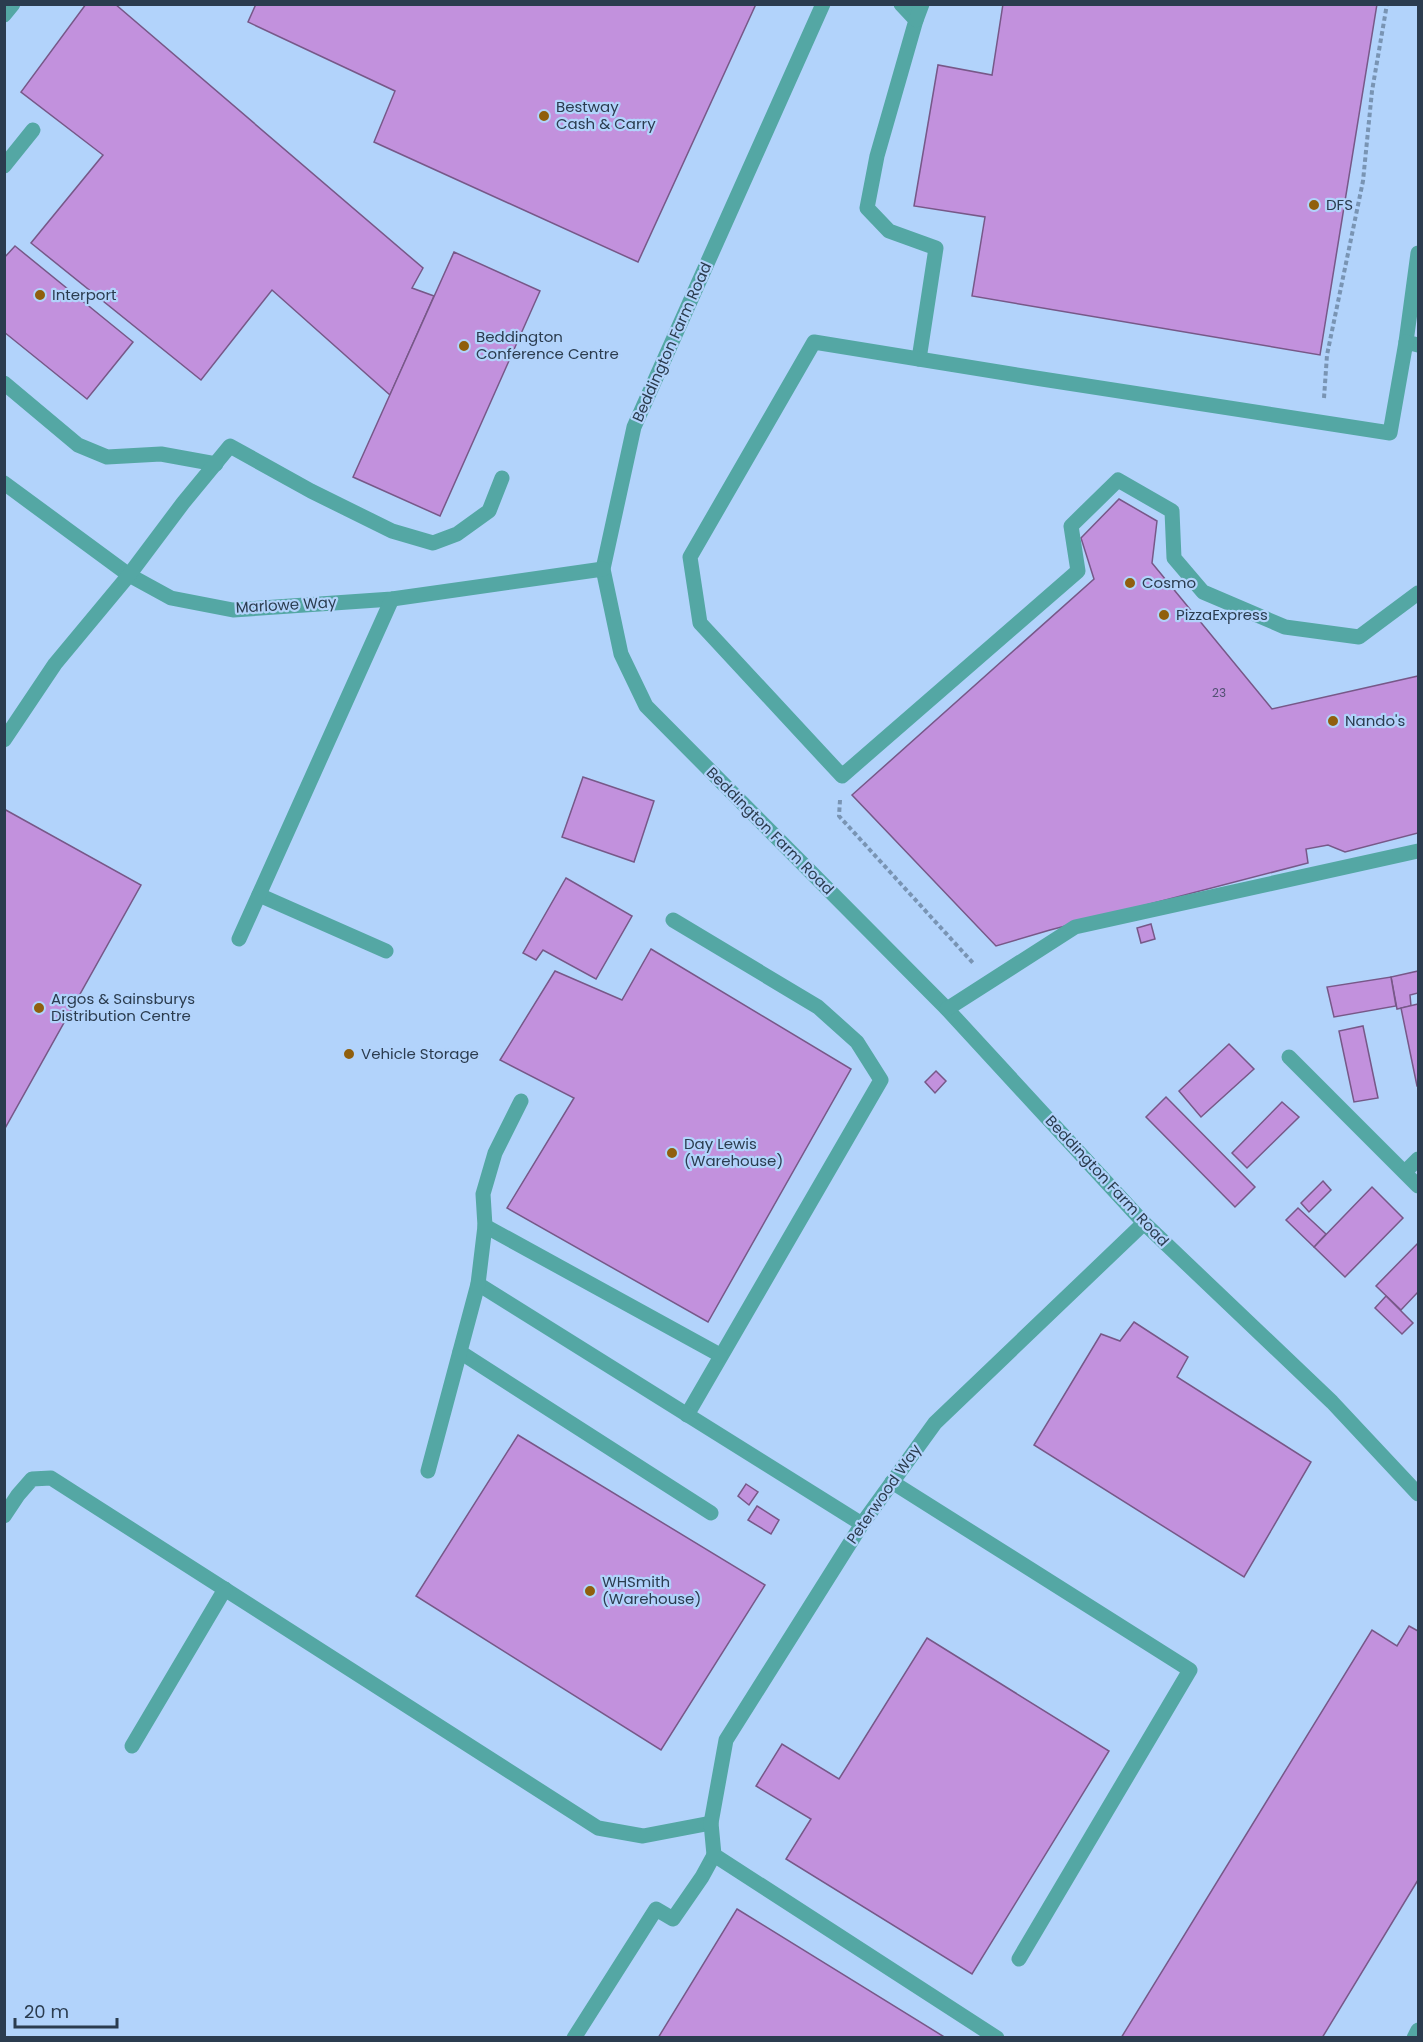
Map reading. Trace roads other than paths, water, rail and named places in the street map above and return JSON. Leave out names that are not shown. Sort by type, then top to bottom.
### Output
[{"type":"street","points":[[4,15],[13,4]]},
{"type":"street","name":"Beddington Farm Road","points":[[823,4],[634,426],[603,569],[621,654],[646,706],[947,1009],[1144,1223],[1332,1402],[1419,1494]]},
{"type":"street","points":[[901,4],[916,20]]},
{"type":"street","points":[[920,359],[936,248],[889,231],[867,208],[877,156],[922,4]]},
{"type":"street","points":[[4,166],[33,130]]},
{"type":"street","points":[[1419,254],[1412,344],[1390,433],[814,342],[690,557],[700,623],[842,776],[1078,571],[1071,526],[1118,480],[1172,511],[1174,558],[1203,592],[1285,627],[1359,637],[1419,593]]},
{"type":"street","points":[[4,383],[78,445],[107,457],[161,454],[216,464]]},
{"type":"street","points":[[4,740],[56,664],[231,446],[311,491],[392,531],[433,543],[458,534],[489,511],[502,478]]},
{"type":"street","name":"Marlowe Way","points":[[4,483],[129,575],[171,598],[233,610],[392,599],[603,569]]},
{"type":"street","points":[[238,939],[392,599]]},
{"type":"street","points":[[947,1009],[1075,927],[1419,851]]},
{"type":"street","points":[[259,895],[386,951]]},
{"type":"street","points":[[673,920],[818,1007],[856,1042],[881,1080],[687,1415]]},
{"type":"street","points":[[1289,1058],[1419,1186]]},
{"type":"street","points":[[428,1471],[478,1284],[485,1226],[483,1194],[495,1154],[521,1101]]},
{"type":"street","points":[[1405,1172],[1419,1160]]},
{"type":"street","name":"Peterwood Way","points":[[714,1855],[711,1823],[726,1740],[862,1524],[935,1423],[1144,1223]]},
{"type":"street","points":[[485,1226],[720,1355]]},
{"type":"street","points":[[478,1284],[862,1524]]},
{"type":"street","points":[[460,1352],[711,1513]]},
{"type":"street","points":[[4,1516],[32,1479],[51,1478],[598,1828],[643,1836],[711,1823]]},
{"type":"street","points":[[892,1482],[1190,1670],[1019,1959]]},
{"type":"street","points":[[132,1746],[225,1589]]},
{"type":"street","points":[[574,2037],[656,1909],[673,1919],[714,1855],[997,2037]]},
{"type":"street","points":[[1414,2037],[1419,2030]]},
{"type":"place","name":"Bestway Cash & Carry","points":[[544,116]]},
{"type":"place","name":"DFS","points":[[1314,205]]},
{"type":"place","name":"Interport","points":[[40,295]]},
{"type":"place","name":"Beddington Conference Centre","points":[[464,346]]},
{"type":"place","name":"Cosmo","points":[[1130,583]]},
{"type":"place","name":"PizzaExpress","points":[[1164,615]]},
{"type":"place","name":"Nando's","points":[[1333,721]]},
{"type":"place","name":"Argos & Sainsburys Distribution Centre","points":[[39,1008]]},
{"type":"place","name":"Vehicle Storage","points":[[349,1054]]},
{"type":"place","name":"Day Lewis (Warehouse)","points":[[672,1153]]},
{"type":"place","name":"WHSmith (Warehouse)","points":[[590,1591]]}]
